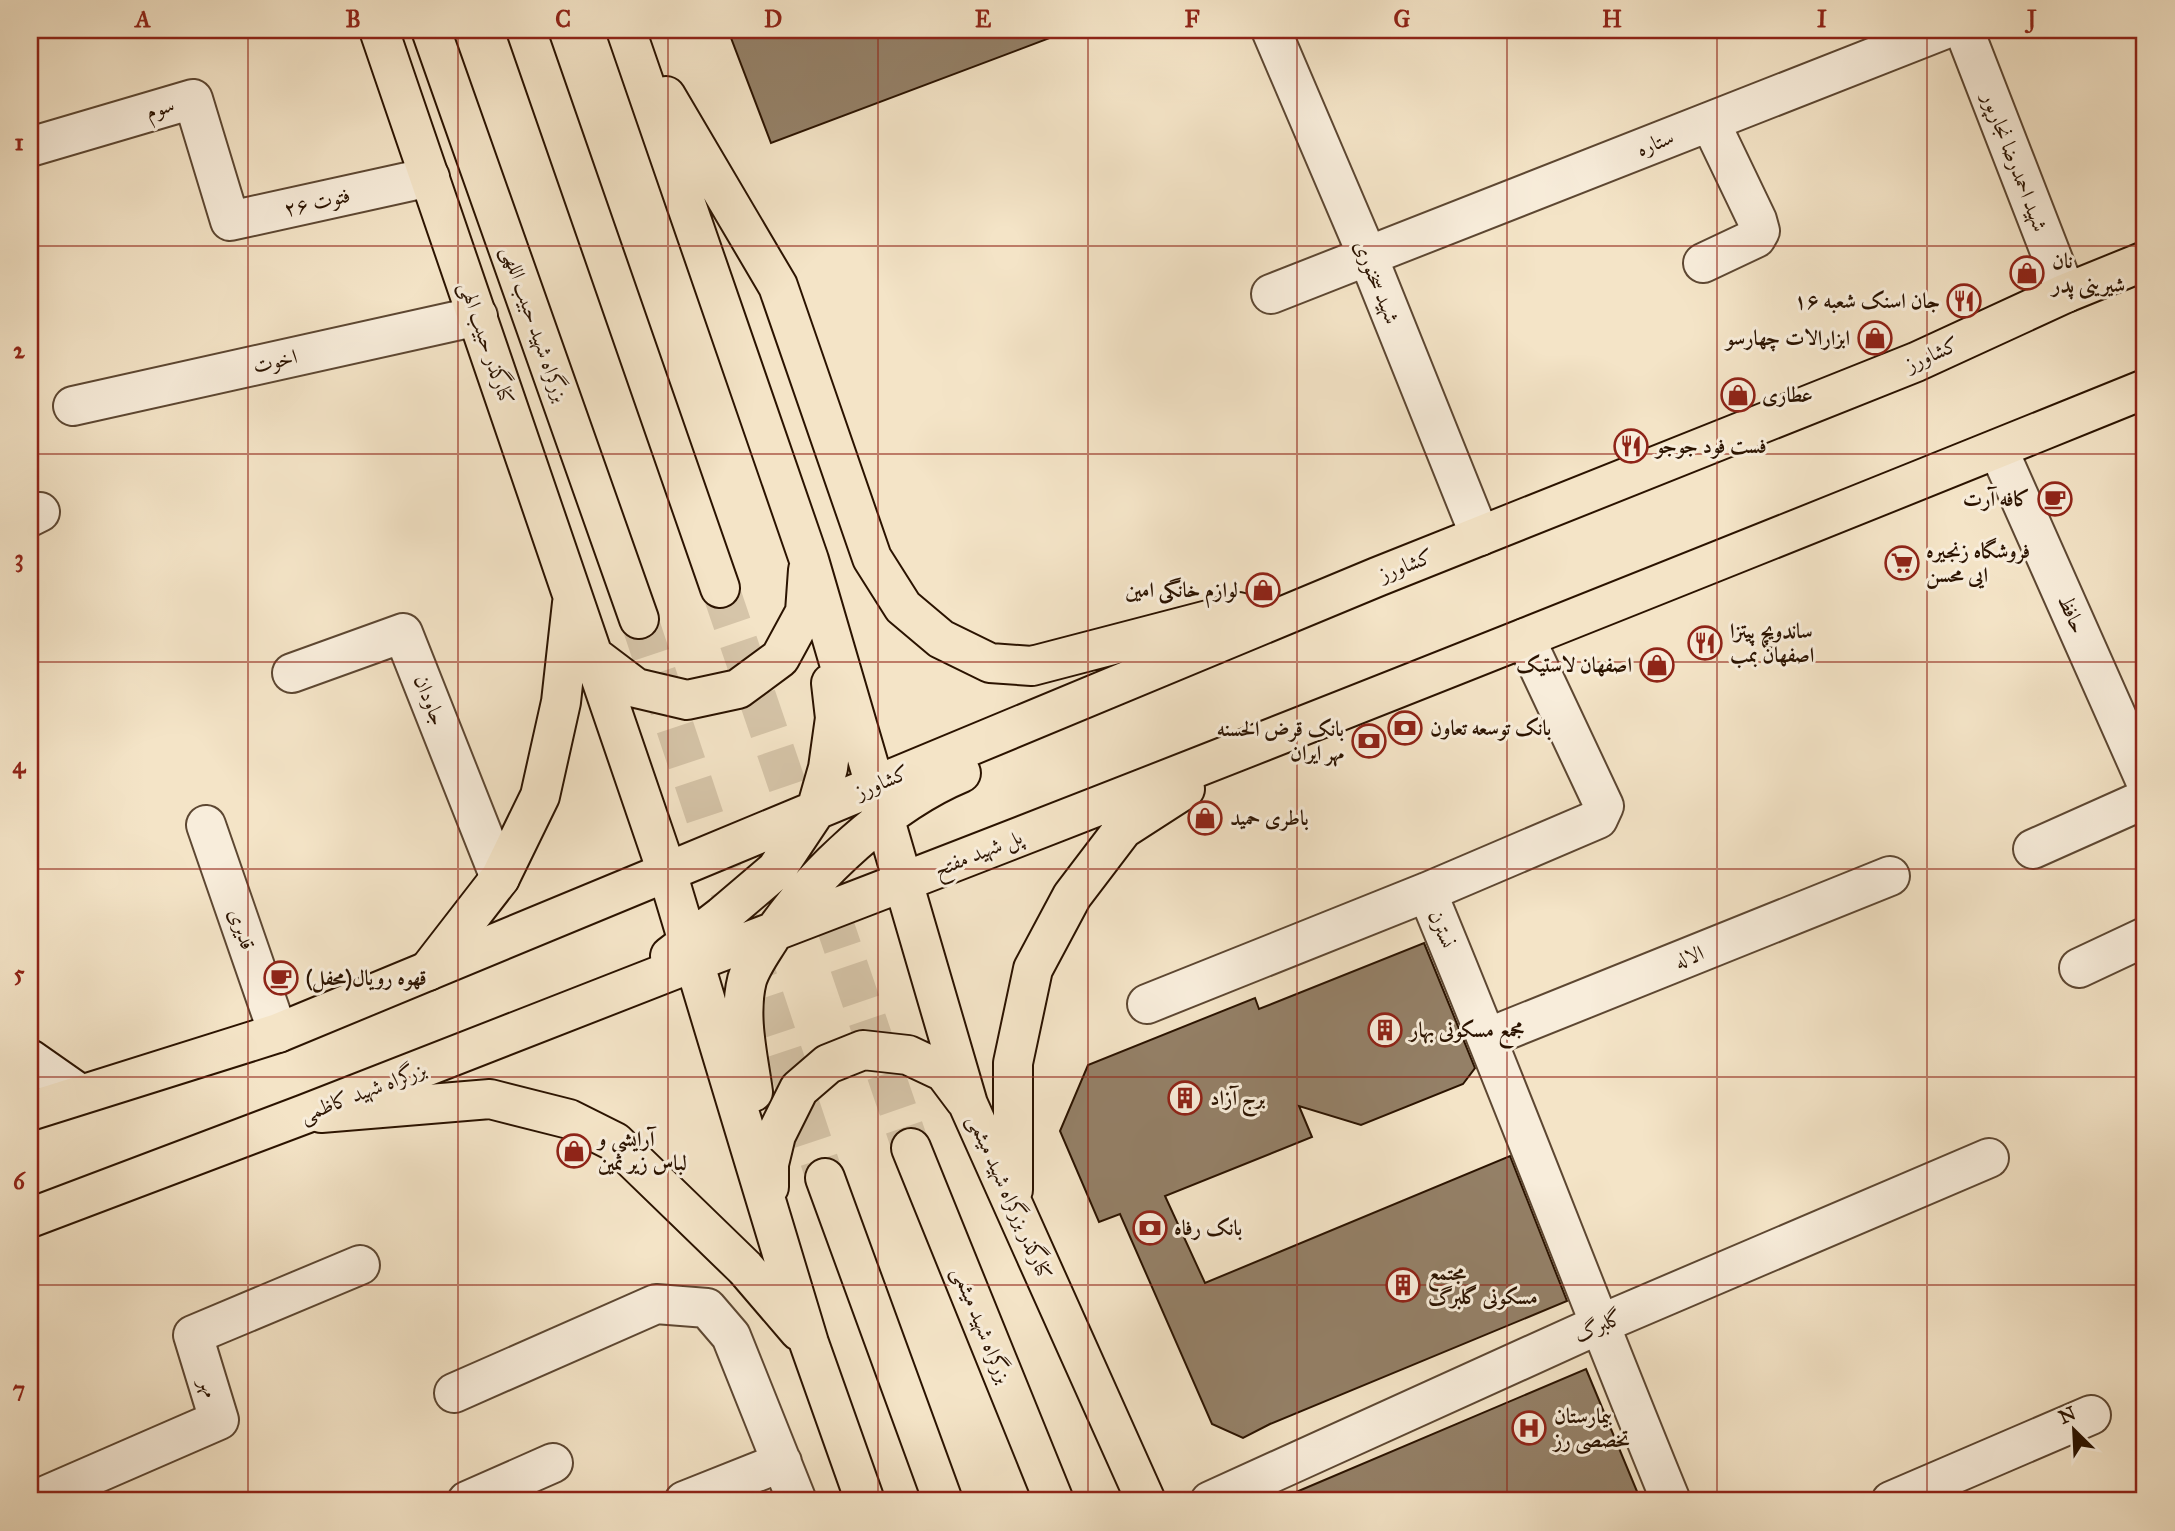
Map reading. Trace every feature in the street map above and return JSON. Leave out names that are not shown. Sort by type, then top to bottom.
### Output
[{"type":"main road","name":"کنارگذر حبیب الهی","points":[[379,30],[595,657],[692,952]]},
{"type":"main road","name":"بزرگراه شهید حبیب اللهی","points":[[431,30],[639,619]]},
{"type":"main road","points":[[526,30],[720,588]]},
{"type":"main road","points":[[626,30],[809,560],[828,649],[835,718],[828,768],[816,810],[776,870],[692,952],[809,1343],[865,1501]]},
{"type":"main road","points":[[626,30],[778,286],[872,558],[903,607],[941,639],[990,663],[1032,666],[1377,577]]},
{"type":"main road","name":"کشاورز","points":[[428,971],[816,810],[881,801],[1377,577],[1916,362],[2066,293],[2145,261]]},
{"type":"main road","points":[[1013,1203],[1013,1063],[1033,969],[1072,896],[1123,829],[1261,741],[2145,389]]},
{"type":"main road","points":[[595,657],[636,688],[687,700],[738,689],[780,658],[805,612],[809,560]]},
{"type":"main road","name":"کنارگذر بزرگراه شهید میثمی","points":[[809,560],[968,1104],[1146,1501]]},
{"type":"main road","points":[[30,1111],[278,1033],[428,971],[500,878],[540,796],[561,702],[573,594]]},
{"type":"main road","name":"پل شهید مفتح","points":[[692,952],[774,932],[1261,741]]},
{"type":"main road","points":[[770,1211],[744,1018],[747,980],[774,932],[881,801]]},
{"type":"main road","name":"بزرگراه شهید کاظمی","points":[[30,1218],[550,1018],[692,952]]},
{"type":"main road","points":[[770,1211],[769,1164],[776,1135],[799,1089],[828,1064],[863,1050],[908,1055],[944,1072],[968,1104]]},
{"type":"main road","points":[[305,1114],[490,1099],[569,1119],[615,1142],[745,1268],[809,1343]]},
{"type":"main road","name":"بزرگراه شهید میثمی","points":[[911,1148],[1054,1501]]},
{"type":"main road","points":[[825,1178],[943,1501]]},
{"type":"street","name":"شهید سخنوری","points":[[1271,30],[1368,257],[1480,536]]},
{"type":"street","name":"ستاره","points":[[1271,294],[1943,30]]},
{"type":"street","name":"شهید احمدرضا نجارپور","points":[[1964,30],[2066,293]]},
{"type":"street","name":"سوم","points":[[30,147],[193,99],[224,196]]},
{"type":"street","points":[[1703,263],[1756,238],[1760,231],[1758,220],[1710,122]]},
{"type":"street","name":"فتوت ۲۶","points":[[224,196],[230,222],[430,177]]},
{"type":"street","name":"اخوت","points":[[73,406],[478,316]]},
{"type":"street","name":"حافظ","points":[[1998,449],[2145,780]]},
{"type":"street","name":"جاودان","points":[[292,673],[403,632],[500,878]]},
{"type":"street","name":"نسترن","points":[[1525,638],[1604,806],[1602,814],[1598,819],[1427,892],[1487,1038],[1598,1325],[1671,1501]]},
{"type":"street","points":[[2033,849],[2145,799]]},
{"type":"street","name":"قدیری","points":[[206,825],[278,1033]]},
{"type":"street","name":"الاله","points":[[1487,1038],[1890,876]]},
{"type":"street","points":[[1147,1004],[1427,892]]},
{"type":"street","points":[[2079,968],[2145,937]]},
{"type":"street","points":[[30,1059],[80,1094]]},
{"type":"street","name":"گلبرگ","points":[[1210,1501],[1598,1325],[1989,1158]]},
{"type":"street","name":"مهر","points":[[33,1501],[219,1420],[193,1335],[360,1265]]},
{"type":"street","points":[[454,1393],[656,1304],[707,1308],[731,1336],[797,1501]]},
{"type":"street","points":[[1892,1501],[2091,1415]]},
{"type":"street","points":[[684,1501],[782,1462]]},
{"type":"street","points":[[467,1501],[553,1463]]},
{"type":"building","points":[[728,30],[1062,30],[1063,33],[771,143]]},
{"type":"building","points":[[1424,943],[1475,1068],[1463,1084],[1361,1125],[1299,1106],[1312,1137],[1165,1196],[1205,1283],[1510,1156],[1567,1301],[1270,1424],[1243,1438],[1212,1424],[1120,1214],[1099,1222],[1060,1131],[1088,1065],[1255,998],[1259,1009]]},
{"type":"building","name":"بیمارستان تخصصی رز","points":[[1586,1369],[1641,1501],[1275,1501]]},
{"type":"tunnel","points":[[720,588],[911,1148]]},
{"type":"tunnel","points":[[639,619],[825,1178]]},
{"type":"place","name":"نان شیرینی پدر","points":[[2027,273]]},
{"type":"place","name":"جان اسنک شعبه ۱۶","points":[[1964,301]]},
{"type":"place","name":"ابزارالات چهارسو","points":[[1875,338]]},
{"type":"place","name":"عطاری","points":[[1738,395]]},
{"type":"place","name":"فست فود جوجو","points":[[1631,446]]},
{"type":"place","name":"کافه آرت","points":[[2055,499]]},
{"type":"place","name":"فروشگاه زنجیره ایی محسن","points":[[1902,563]]},
{"type":"place","name":"لوازم خانگی امین","points":[[1263,590]]},
{"type":"place","name":"ساندویچ پیتزا اصفهان بمب","points":[[1705,643]]},
{"type":"place","name":"اصفهان لاستیک","points":[[1657,665]]},
{"type":"place","name":"بانک توسعه تعاون","points":[[1405,728]]},
{"type":"place","name":"بانک قرض الحسنه مهر ایران","points":[[1369,741]]},
{"type":"place","name":"باطری حمید","points":[[1205,818]]},
{"type":"place","name":"قهوه رویال(محفل)","points":[[281,978]]},
{"type":"place","name":"مجمع مسکونی بهار","points":[[1385,1030]]},
{"type":"place","name":"برج آزاد","points":[[1185,1098]]},
{"type":"place","name":"آرایشی و لباس زیر ثمین","points":[[574,1151]]},
{"type":"place","name":"بانک رفاه","points":[[1150,1228]]},
{"type":"place","name":"مجتمع مسکونی گلبرگ","points":[[1403,1285]]},
{"type":"place","name":"بیمارستان تخصصی رز","points":[[1529,1428]]}]
